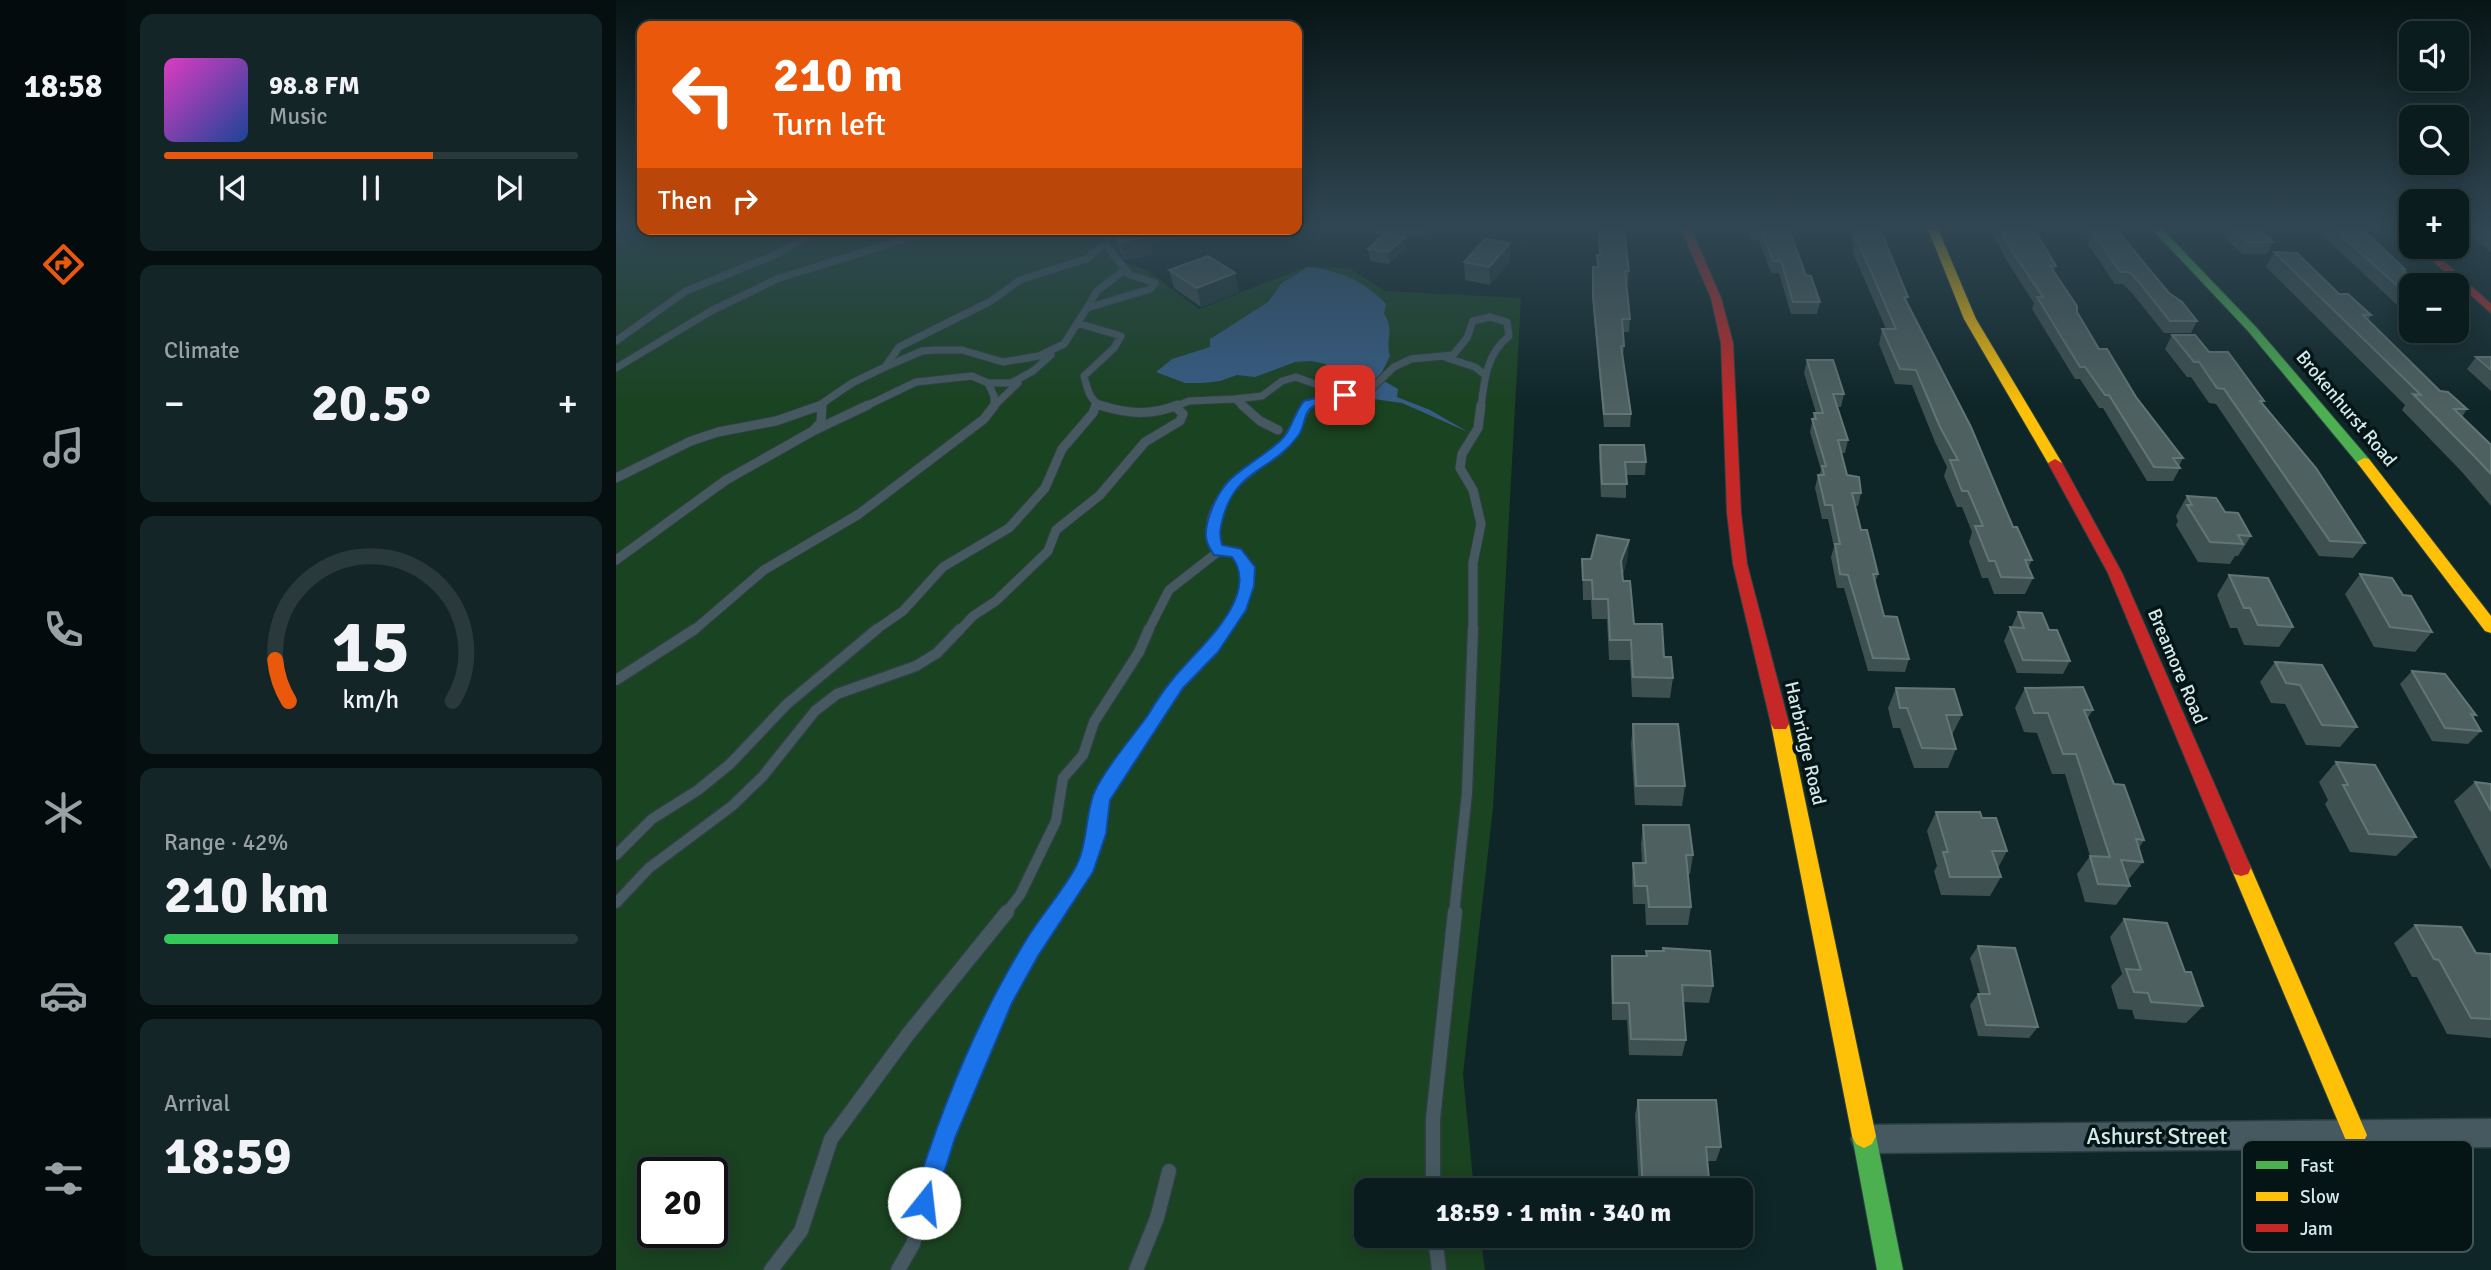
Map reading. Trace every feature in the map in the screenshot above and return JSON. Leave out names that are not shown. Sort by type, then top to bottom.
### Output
[{"type":"street","name":"Harbridge Road","points":[[1712,288],[1727,343],[1734,513],[1740,564],[1784,739],[1890,1270]]},
{"type":"street","name":"Breamore Road","points":[[1958,288],[1974,326],[2076,498],[2115,573],[2356,1135]]},
{"type":"street","name":"Brokenhurst Road","points":[[2213,288],[2334,423],[2491,627]]},
{"type":"street","points":[[2467,288],[2491,310]]},
{"type":"street","name":"Ashurst Street","points":[[1865,1139],[2491,1133]]},
{"type":"lane","points":[[616,341],[677,295],[692,288]]},
{"type":"lane","points":[[616,368],[711,311],[758,288]]},
{"type":"lane","points":[[884,367],[899,347],[991,301],[1009,288]]},
{"type":"lane","points":[[616,680],[685,637],[764,570],[833,531],[888,493],[984,419],[1021,380],[1073,334],[1089,300],[1102,288]]},
{"type":"lane","points":[[1087,308],[1151,288]]},
{"type":"lane","points":[[1219,551],[1212,535],[1221,499],[1232,483],[1284,444],[1297,426],[1301,412],[1309,404],[1350,394],[1388,379],[1392,369],[1400,363],[1445,357],[1459,352],[1466,344],[1473,321],[1500,319],[1507,322],[1509,336],[1496,346],[1485,374],[1478,428],[1462,454],[1460,468],[1473,491],[1480,524],[1473,563],[1474,614],[1468,771],[1433,1119],[1433,1178]]},
{"type":"lane","points":[[1077,323],[1093,329],[1115,332],[1121,337],[1119,343],[1089,368],[1084,376],[1089,395],[1096,404],[1106,409],[1157,414],[1189,401],[1262,396],[1282,381],[1296,377],[1350,394]]},
{"type":"lane","points":[[616,478],[691,441],[718,432],[776,421],[822,405],[852,383],[922,351],[962,350],[1003,362],[1053,352]]},
{"type":"lane","points":[[1445,357],[1475,367],[1485,374]]},
{"type":"lane","points":[[616,559],[726,480],[813,431],[916,382],[972,376],[988,383],[1012,383],[1021,380]]},
{"type":"lane","points":[[988,383],[994,396],[994,406]]},
{"type":"lane","points":[[1235,399],[1260,421],[1278,430],[1297,426]]},
{"type":"lane","points":[[616,855],[652,819],[698,790],[730,764],[787,704],[868,635],[903,611],[943,567],[1009,528],[1045,488],[1062,449],[1093,414],[1096,404]]},
{"type":"lane","points":[[813,431],[821,422],[822,405]]},
{"type":"lane","points":[[616,903],[649,867],[732,806],[763,776],[816,712],[837,694],[916,666],[937,653],[973,616],[996,601],[1048,551],[1056,530],[1100,495],[1145,442],[1180,421],[1183,414],[1177,407]]},
{"type":"lane","points":[[1278,430],[1284,444]]},
{"type":"lane","points":[[771,1270],[801,1231],[831,1139],[924,1014],[1020,895],[1056,821],[1063,778],[1083,755],[1094,722],[1139,652],[1161,602],[1169,590],[1219,551],[1236,552],[1247,567],[1247,586],[1238,610],[1212,648],[1178,684],[1101,798],[1096,834],[1083,872],[1031,949],[1004,997],[944,1137],[913,1244],[898,1270]]},
{"type":"lane","points":[[1136,1270],[1157,1218],[1168,1171]]},
{"type":"lane","points":[[1436,1248],[1439,1270]]},
{"type":"green space","points":[[616,288],[1171,288],[1199,309],[1252,288],[1381,288],[1385,291],[1521,298],[1493,808],[1463,1074],[1473,1178],[1354,1178],[1354,1248],[1482,1248],[1485,1270],[616,1270]]},
{"type":"water","points":[[1278,288],[1368,288],[1386,304],[1384,314],[1389,324],[1390,356],[1379,378],[1398,389],[1397,397],[1430,410],[1468,432],[1402,403],[1366,398],[1340,380],[1326,364],[1311,361],[1295,362],[1255,377],[1237,375],[1203,383],[1185,383],[1156,372],[1172,359],[1210,347],[1210,339],[1268,302]]},
{"type":"building","points":[[1593,288],[1627,288],[1630,319],[1622,319],[1624,346],[1621,346],[1631,414],[1604,414]]},
{"type":"building","points":[[1789,288],[1815,288],[1820,302],[1793,302]]},
{"type":"building","points":[[1878,288],[1904,288],[1908,297],[1904,297],[1971,427],[2013,527],[2017,527],[2032,560],[2025,560],[2033,578],[2001,577],[1995,561],[1989,561],[1975,526],[1983,526],[1968,491],[1962,491],[1950,460],[1958,460],[1940,427],[1916,370],[1900,369],[1882,329],[1896,329]]},
{"type":"building","points":[[2037,288],[2065,288],[2099,349],[2107,349],[2136,397],[2183,458],[2173,458],[2180,468],[2154,467],[2109,395],[2105,395],[2085,367],[2080,367],[2037,297],[2043,297]]},
{"type":"building","points":[[2144,288],[2165,288],[2182,302],[2197,321],[2170,321]]},
{"type":"building","points":[[2311,288],[2333,288],[2339,294],[2348,294],[2371,315],[2363,315],[2440,391],[2448,392],[2467,409],[2454,409],[2491,445],[2491,474],[2413,394],[2421,395]]},
{"type":"building","points":[[2172,335],[2195,335],[2209,352],[2228,352],[2264,401],[2260,401],[2316,468],[2365,543],[2330,541],[2224,389],[2217,388],[2199,362],[2194,362]]},
{"type":"building","points":[[2476,357],[2491,357],[2491,370]]},
{"type":"building","points":[[1807,360],[1833,360],[1844,394],[1833,394],[1848,440],[1838,440],[1847,475],[1859,477],[1861,493],[1852,493],[1861,530],[1867,530],[1878,574],[1873,574],[1884,616],[1897,617],[1909,659],[1873,658],[1848,575],[1840,574],[1835,544],[1840,544],[1832,505],[1825,505],[1818,475],[1824,475],[1822,466],[1826,466],[1812,419],[1816,419],[1814,413],[1823,413]]},
{"type":"building","points":[[1600,445],[1644,445],[1646,462],[1625,462],[1627,484],[1602,484]]},
{"type":"building","points":[[2187,496],[2216,498],[2225,512],[2238,513],[2251,536],[2238,535],[2243,544],[2210,542],[2187,505],[2192,505]]},
{"type":"building","points":[[1597,535],[1629,540],[1621,561],[1623,581],[1630,581],[1634,624],[1662,624],[1664,657],[1671,657],[1673,678],[1633,677],[1631,640],[1610,640],[1608,599],[1593,599],[1592,580],[1583,580],[1582,559],[1591,559]]},
{"type":"building","points":[[2360,574],[2392,578],[2403,595],[2411,596],[2432,632],[2390,627]]},
{"type":"building","points":[[2229,575],[2268,578],[2293,627],[2258,625],[2250,608],[2244,608]]},
{"type":"building","points":[[2018,612],[2042,613],[2049,630],[2057,630],[2070,661],[2023,660],[2010,627],[2024,628]]},
{"type":"building","points":[[2275,662],[2322,665],[2357,727],[2322,725],[2300,685],[2286,683]]},
{"type":"building","points":[[2412,671],[2445,674],[2476,715],[2471,714],[2481,731],[2445,728]]},
{"type":"building","points":[[2083,687],[2093,710],[2084,710],[2114,784],[2124,785],[2144,840],[2136,839],[2143,862],[2121,860],[2130,886],[2098,884],[2090,856],[2110,857],[2076,754],[2063,754],[2048,713],[2034,713],[2025,688]]},
{"type":"building","points":[[1896,688],[1954,689],[1962,715],[1946,715],[1956,749],[1922,748],[1907,708],[1900,708]]},
{"type":"building","points":[[1633,724],[1678,724],[1685,786],[1636,786]]},
{"type":"building","points":[[2336,762],[2375,765],[2416,837],[2369,834],[2343,785],[2348,785]]},
{"type":"building","points":[[2475,782],[2491,784],[2491,811]]},
{"type":"building","points":[[1936,812],[1980,812],[1982,818],[1996,818],[2007,851],[1992,851],[2001,877],[1950,877],[1943,852],[1948,852]]},
{"type":"building","points":[[1643,825],[1689,825],[1693,855],[1686,855],[1691,907],[1649,907],[1647,886],[1635,886],[1633,863],[1646,863]]},
{"type":"building","points":[[2124,919],[2167,923],[2185,972],[2191,972],[2203,1006],[2151,1002],[2148,993],[2134,992],[2126,969],[2141,970]]},
{"type":"building","points":[[2415,925],[2461,927],[2476,953],[2491,954],[2491,1019],[2471,1018],[2439,960],[2434,959]]},
{"type":"building","points":[[1978,946],[2015,948],[2038,1027],[1986,1025],[1978,994],[1990,994]]},
{"type":"building","points":[[1663,948],[1710,951],[1713,986],[1682,985],[1686,1040],[1631,1039],[1629,1003],[1613,1003],[1612,956],[1647,956],[1646,951],[1664,951]]},
{"type":"building","points":[[1638,1100],[1716,1100],[1721,1147],[1706,1147],[1709,1178],[1642,1178]]},
{"type":"traffic: fast","points":[[2213,288],[2252,329],[2364,462]]},
{"type":"traffic: fast","points":[[1864,1136],[1890,1270]]},
{"type":"traffic: slow","points":[[1957,288],[1970,319],[2055,463]]},
{"type":"traffic: slow","points":[[2364,462],[2491,627]]},
{"type":"traffic: slow","points":[[1780,724],[1864,1136]]},
{"type":"traffic: slow","points":[[2241,868],[2355,1135]]},
{"type":"traffic: jam","points":[[1712,288],[1727,343],[1734,513],[1740,564],[1780,724]]},
{"type":"traffic: jam","points":[[2467,288],[2491,310]]},
{"type":"traffic: jam","points":[[2055,463],[2115,573],[2241,868]]},
{"type":"route","points":[[924,1203],[944,1137],[1004,997],[1031,949],[1083,872],[1096,834],[1101,798],[1178,684],[1212,648],[1238,610],[1247,586],[1247,567],[1236,552],[1219,551],[1215,546],[1212,535],[1221,499],[1232,483],[1248,469],[1269,457],[1284,444],[1294,433],[1301,412],[1309,404],[1320,399],[1345,395]]}]
